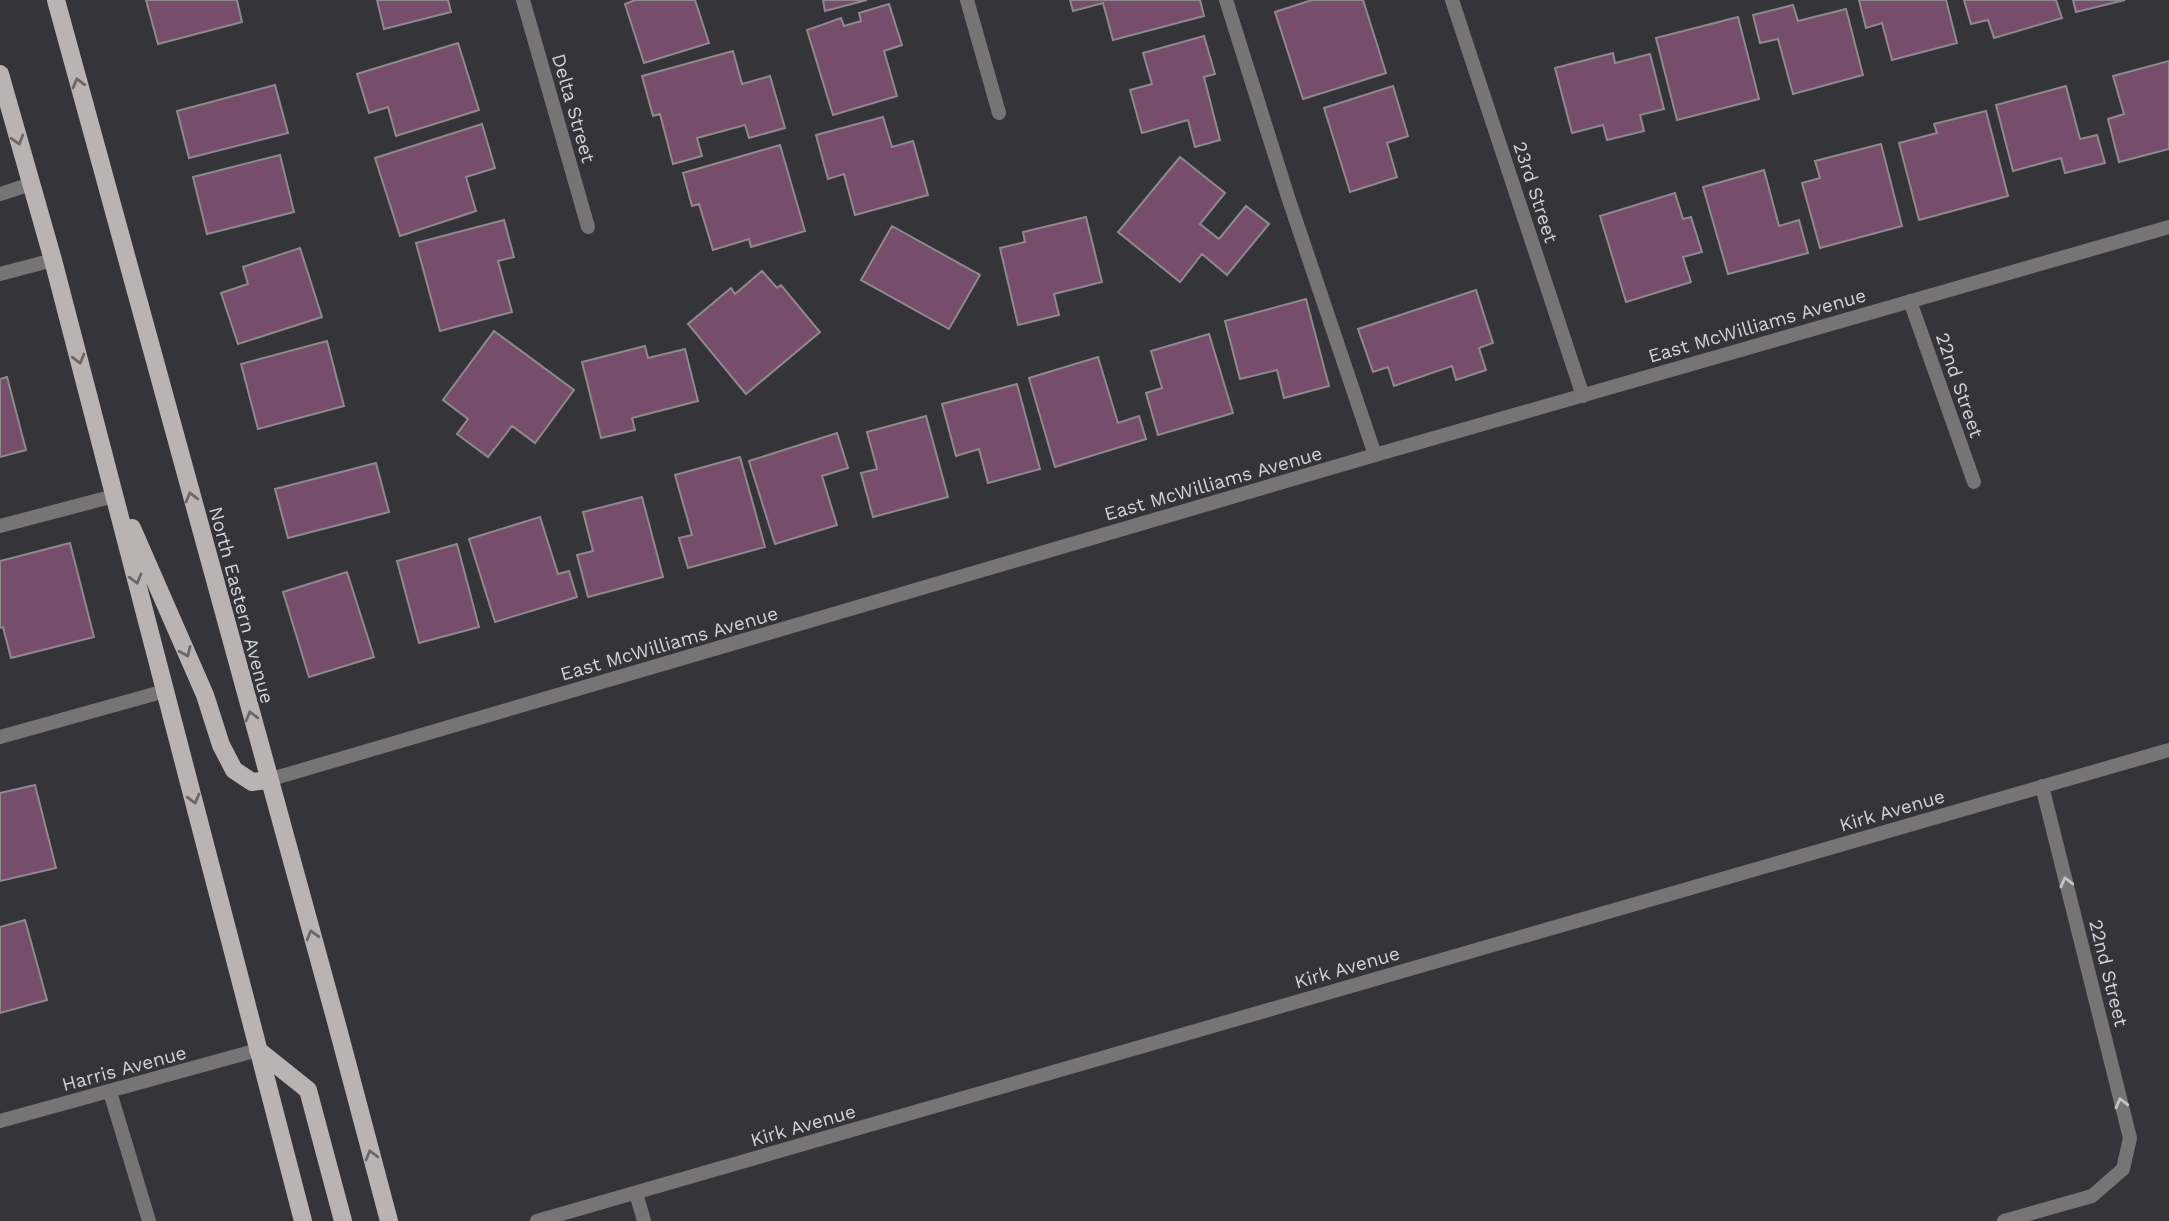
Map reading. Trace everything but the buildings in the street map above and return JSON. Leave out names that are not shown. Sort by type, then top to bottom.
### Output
[{"type":"main road","name":"North Eastern Avenue","points":[[56,0],[389,1221]]},
{"type":"main road","points":[[1,79],[53,260],[303,1221]]},
{"type":"main road","points":[[109,477],[205,695],[221,745],[234,770],[252,782],[268,780]]},
{"type":"main road","points":[[258,1051],[308,1090],[343,1221]]},
{"type":"street","name":"Delta Street","points":[[523,0],[588,227]]},
{"type":"street","points":[[967,0],[999,113]]},
{"type":"street","points":[[1226,0],[1288,197],[1375,455]]},
{"type":"street","name":"23rd Street","points":[[1453,0],[1583,396]]},
{"type":"street","points":[[0,194],[31,184]]},
{"type":"street","name":"East McWilliams Avenue","points":[[268,780],[1375,455],[2169,227]]},
{"type":"street","points":[[0,274],[53,260]]},
{"type":"street","name":"22nd Street","points":[[1910,301],[1974,482]]},
{"type":"street","points":[[0,526],[114,496]]},
{"type":"street","points":[[0,737],[165,691]]},
{"type":"street","name":"Kirk Avenue","points":[[537,1221],[2169,750]]},
{"type":"street","name":"22nd Street","points":[[2004,1221],[2092,1196],[2123,1169],[2130,1138],[2042,786]]},
{"type":"street","name":"Harris Avenue","points":[[0,1121],[258,1051]]},
{"type":"street","points":[[110,1092],[149,1221]]},
{"type":"street","points":[[636,1193],[644,1221]]}]
